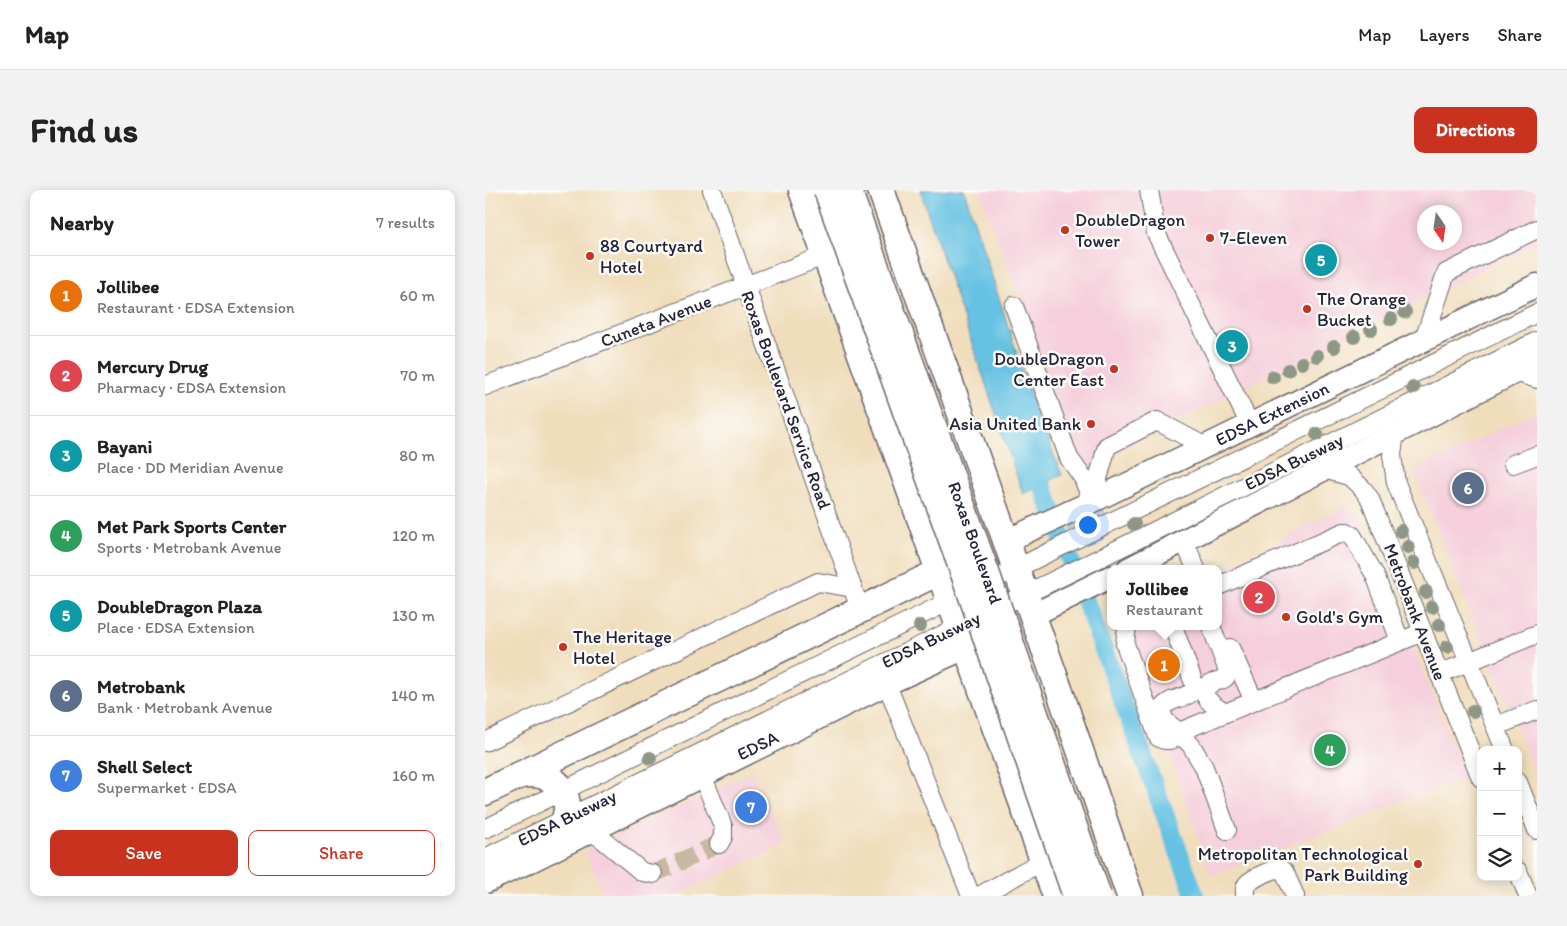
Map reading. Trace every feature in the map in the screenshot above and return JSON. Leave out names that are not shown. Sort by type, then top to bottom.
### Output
[{"type":"highway","points":[[802,190],[1056,896]]},
{"type":"highway","name":"Roxas Boulevard","points":[[827,190],[969,585],[1077,896]]},
{"type":"highway","name":"Roxas Boulevard","points":[[848,190],[984,569],[1098,896]]},
{"type":"highway","points":[[881,190],[965,422],[1130,896]]},
{"type":"highway","points":[[897,452],[918,457],[938,453],[950,446],[959,435],[965,422]]},
{"type":"highway","points":[[485,792],[857,599],[939,571],[1006,541]]},
{"type":"highway","name":"EDSA","points":[[485,880],[886,682],[962,636],[1029,605]]},
{"type":"highway","points":[[992,717],[993,704],[999,691],[1010,682],[1023,677],[1037,677],[1050,683],[1060,692]]},
{"type":"highway","points":[[516,776],[527,773],[547,776],[563,791],[567,810],[565,819],[551,849]]},
{"type":"main road","name":"EDSA Extension","points":[[1006,541],[1089,503],[1537,285]]},
{"type":"main road","points":[[1140,565],[1184,540],[1537,361]]},
{"type":"main road","points":[[1029,605],[1107,567]]},
{"type":"street","name":"Roxas Boulevard Service Road","points":[[712,190],[857,599]]},
{"type":"street","points":[[1149,190],[1156,233],[1250,424]]},
{"type":"street","points":[[1424,340],[1446,273],[1537,229]]},
{"type":"street","name":"Cuneta Avenue","points":[[485,386],[826,255]]},
{"type":"street","points":[[1014,306],[1069,458],[1083,478],[1089,503]]},
{"type":"street","name":"EDSA Busway","points":[[485,829],[1537,312]]},
{"type":"street","name":"EDSA Busway","points":[[1111,565],[1537,341]]},
{"type":"street","points":[[1515,372],[1537,379]]},
{"type":"street","points":[[1089,503],[1107,446],[1157,422],[1204,446]]},
{"type":"street","name":"Metrobank Avenue","points":[[1395,433],[1392,455],[1397,484],[1504,746]]},
{"type":"street","points":[[1513,464],[1537,455]]},
{"type":"street","name":"Metrobank Avenue","points":[[1324,469],[1349,476],[1363,489],[1370,499],[1477,768]]},
{"type":"street","points":[[1222,584],[1347,532],[1375,575],[1400,641]]},
{"type":"street","points":[[1184,540],[1194,565]]},
{"type":"street","points":[[485,742],[818,582],[857,599]]},
{"type":"street","points":[[1222,629],[1254,701]]},
{"type":"street","points":[[1127,630],[1125,644],[1158,738],[1168,741],[1225,713],[1423,632]]},
{"type":"street","points":[[1175,630],[1196,686],[1195,691],[1166,704],[1161,711],[1165,721],[1191,745],[1204,767],[1227,830]]},
{"type":"street","points":[[1213,630],[1228,674],[1224,678],[1210,684],[1206,688],[1205,693],[1211,704],[1225,713]]},
{"type":"street","points":[[1439,674],[1537,634]]},
{"type":"street","name":"EDSA Busway","points":[[485,858],[565,819],[962,636]]},
{"type":"street","points":[[886,682],[971,896]]},
{"type":"street","points":[[1496,726],[1537,710]]},
{"type":"street","points":[[701,773],[723,826],[723,837],[719,844]]},
{"type":"street","points":[[1522,791],[1537,830]]},
{"type":"street","points":[[588,830],[601,838],[642,872],[653,874]]},
{"type":"street","points":[[979,896],[1043,861]]},
{"type":"street","points":[[1245,896],[1244,890],[1247,884],[1279,868],[1285,873],[1295,896]]},
{"type":"street","points":[[1522,881],[1528,896]]},
{"type":"shaded area","points":[[979,190],[1537,190],[1537,243],[1082,468]]},
{"type":"shaded area","points":[[1537,411],[1537,779],[1414,471]]},
{"type":"shaded area","points":[[1341,508],[1352,508],[1359,516],[1466,777],[1211,876],[1131,641],[1134,630],[1222,630],[1222,570]]},
{"type":"shaded area","points":[[752,772],[786,844],[676,896],[605,896],[585,851]]},
{"type":"water","points":[[920,190],[964,190],[1031,397],[1062,475],[1023,494]]},
{"type":"waterway","points":[[1034,462],[1195,896]]},
{"type":"tunnel","points":[[653,874],[719,844]]},
{"type":"place","name":"DoubleDragon Tower","points":[[1065,230]]},
{"type":"place","name":"7-Eleven","points":[[1210,238]]},
{"type":"place","name":"88 Courtyard Hotel","points":[[590,256]]},
{"type":"place","name":"DoubleDragon Plaza","points":[[1321,260]]},
{"type":"place","name":"The Orange Bucket","points":[[1307,309]]},
{"type":"place","name":"Bayani","points":[[1232,346]]},
{"type":"place","name":"DoubleDragon Center East","points":[[1114,369]]},
{"type":"place","name":"Asia United Bank","points":[[1091,424]]},
{"type":"place","name":"Metrobank","points":[[1468,488]]},
{"type":"place","name":"Mercury Drug","points":[[1259,597]]},
{"type":"place","name":"Gold's Gym","points":[[1286,617]]},
{"type":"place","name":"The Heritage Hotel","points":[[563,647]]},
{"type":"place","name":"Jollibee","points":[[1164,665]]},
{"type":"place","name":"Met Park Sports Center","points":[[1330,750]]},
{"type":"place","name":"Shell Select","points":[[751,807]]},
{"type":"place","name":"Metropolitan Technological Park Building","points":[[1418,864]]}]
